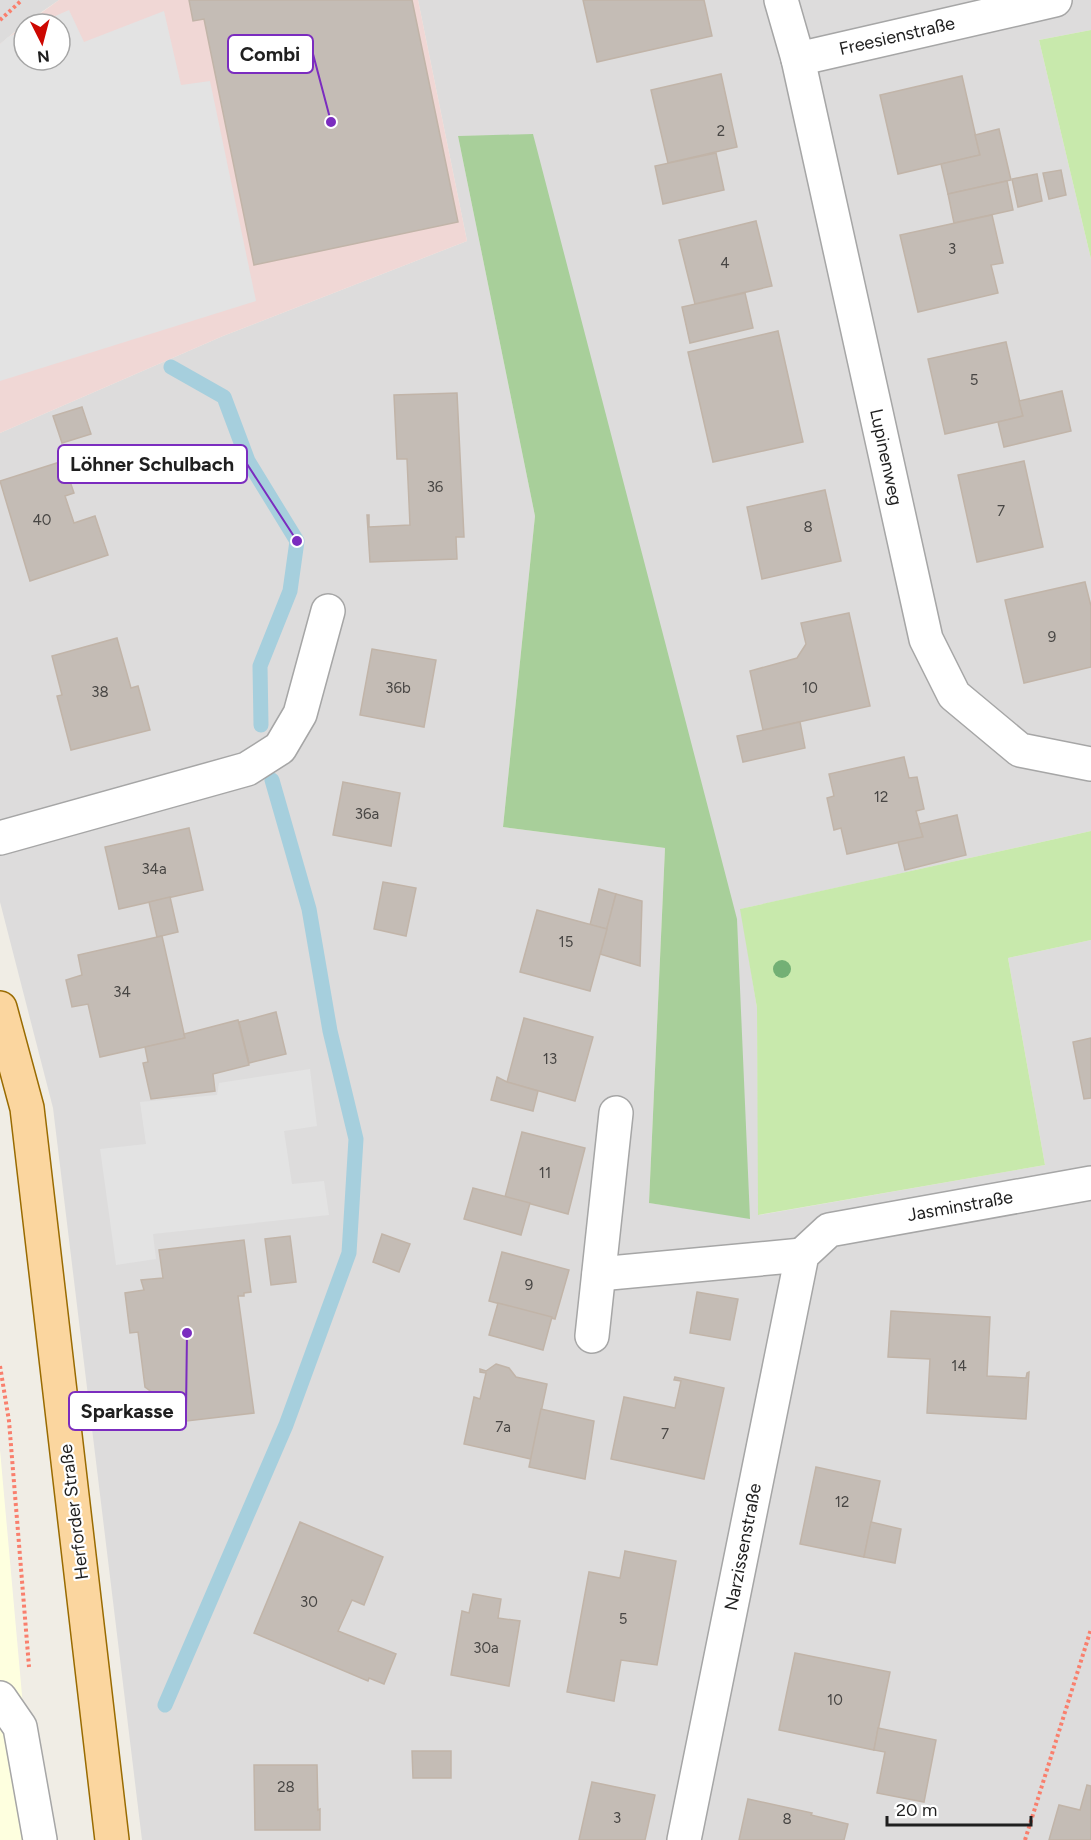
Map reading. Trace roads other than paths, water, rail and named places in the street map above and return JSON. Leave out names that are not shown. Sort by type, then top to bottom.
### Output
[{"type":"main road","name":"Herforder Straße","points":[[0,1008],[27,1108],[112,1840]]},
{"type":"street","points":[[781,0],[798,59]]},
{"type":"street","name":"Freesienstraße","points":[[798,59],[1055,0]]},
{"type":"street","name":"Lupinenweg","points":[[798,59],[926,639],[954,695],[1020,750],[1091,764]]},
{"type":"street","points":[[0,838],[247,769],[280,748],[300,714],[328,611]]},
{"type":"street","points":[[592,1336],[616,1113]]},
{"type":"street","name":"Jasminstraße","points":[[802,1255],[829,1230],[1091,1183]]},
{"type":"street","points":[[598,1274],[802,1255]]},
{"type":"street","name":"Narzissenstraße","points":[[684,1840],[802,1255]]},
{"type":"street","points":[[0,1698],[20,1727],[40,1840]]},
{"type":"waterway","points":[[171,367],[224,397],[248,461],[297,541],[290,591],[260,666],[261,725]]},
{"type":"waterway","points":[[165,1705],[286,1425],[349,1253],[356,1139],[330,1031],[309,909],[272,780]]},
{"type":"place","name":"Combi","points":[[331,122]]},
{"type":"place","name":"Löhner Schulbach","points":[[297,541]]},
{"type":"place","name":"Sparkasse","points":[[187,1333]]}]
